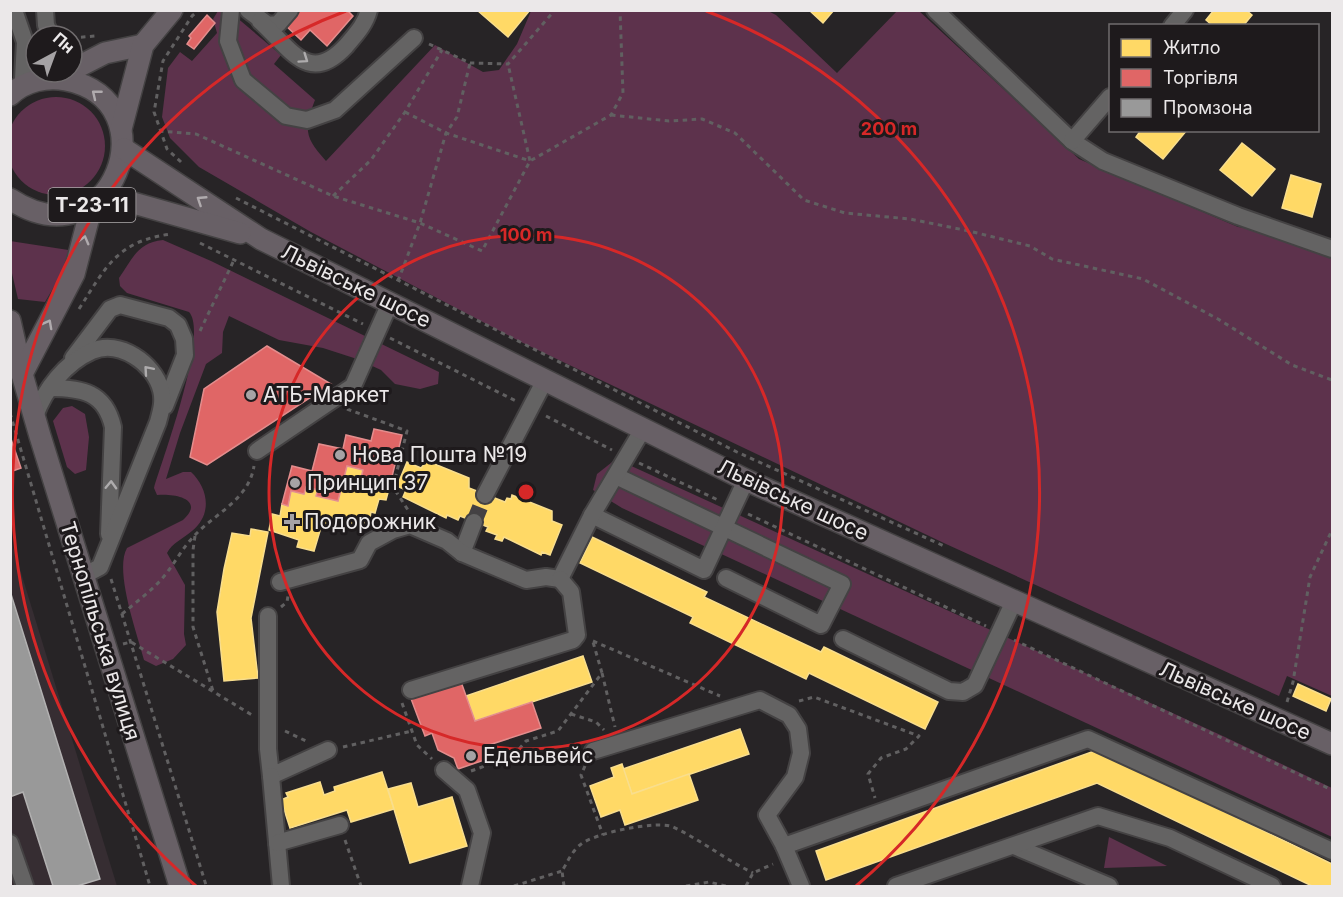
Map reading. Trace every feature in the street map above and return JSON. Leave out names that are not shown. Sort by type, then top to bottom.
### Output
[{"type":"main road","name":"Т-23-11","points":[[22,374],[74,274],[99,200],[120,170],[122,139],[142,45],[172,10]]},
{"type":"main road","points":[[84,64],[105,53],[142,45]]},
{"type":"main road","points":[[82,84],[98,93],[112,109],[122,139]]},
{"type":"main road","name":"Львівське шосе","points":[[122,139],[261,239],[746,480],[1332,744]]},
{"type":"main road","name":"Т-23-11","points":[[10,199],[30,211],[51,216],[73,213],[99,200]]},
{"type":"main road","name":"Львівське шосе","points":[[99,200],[261,239]]},
{"type":"main road","name":"Тернопільська вулиця","points":[[10,321],[22,374],[180,886]]},
{"type":"street","points":[[14,10],[25,42],[20,83]]},
{"type":"street","points":[[231,10],[228,41],[243,80],[286,116],[307,120],[335,110],[414,38]]},
{"type":"street","points":[[256,13],[268,25],[278,24],[290,10]]},
{"type":"street","points":[[256,13],[307,64],[318,66],[337,56],[363,27],[369,10]]},
{"type":"street","points":[[935,10],[1072,141],[1103,162],[1238,216],[1332,249]]},
{"type":"street","points":[[1174,24],[1185,10]]},
{"type":"street","points":[[1072,141],[1109,98]]},
{"type":"street","points":[[257,450],[353,386],[390,303]]},
{"type":"street","points":[[35,416],[41,400],[110,309],[120,305],[169,318],[178,325],[184,339],[185,355],[100,567],[83,576]]},
{"type":"street","points":[[65,369],[93,350],[110,348],[126,351],[149,369],[161,388],[163,400],[158,422]]},
{"type":"street","points":[[485,495],[545,380]]},
{"type":"street","points":[[50,388],[73,388],[90,394],[102,401],[110,412],[113,427],[108,544]]},
{"type":"street","points":[[560,579],[591,515],[643,429]]},
{"type":"street","points":[[615,476],[842,584],[821,625],[726,578]]},
{"type":"street","points":[[591,515],[704,570],[746,480]]},
{"type":"street","points":[[462,553],[474,522]]},
{"type":"street","points":[[280,582],[360,560],[369,543],[393,530],[410,525],[447,541],[462,553],[526,580],[546,577],[560,579],[571,592],[585,638],[411,690]]},
{"type":"street","points":[[843,639],[950,692],[963,692],[975,685],[1014,601]]},
{"type":"street","points":[[268,616],[271,776],[281,886]]},
{"type":"street","points":[[593,751],[760,700],[789,715],[798,729],[801,753],[795,777],[767,814],[801,886]]},
{"type":"street","points":[[787,853],[1088,739],[1332,851]]},
{"type":"street","points":[[271,776],[328,750]]},
{"type":"street","points":[[448,773],[467,790],[482,833],[470,886]]},
{"type":"street","points":[[896,886],[1098,816],[1170,838],[1272,886]]},
{"type":"street","points":[[277,843],[340,825]]},
{"type":"street","points":[[10,843],[25,886]]},
{"type":"street","points":[[1014,846],[1109,886]]},
{"type":"path","points":[[186,166],[167,149],[154,112],[163,61],[192,16],[199,10]]},
{"type":"path","points":[[508,64],[555,10]]},
{"type":"path","points":[[159,131],[196,134],[333,196],[420,223],[482,251],[530,160],[611,115],[623,93],[620,10]]},
{"type":"path","points":[[414,38],[470,63],[508,64]]},
{"type":"path","points":[[333,196],[371,160],[405,112],[442,50]]},
{"type":"path","points":[[398,281],[420,223],[446,133],[457,117],[470,63]]},
{"type":"path","points":[[508,64],[530,160]]},
{"type":"path","points":[[405,112],[446,133],[530,160]]},
{"type":"path","points":[[611,115],[669,121],[702,119],[735,133],[804,200],[845,213],[910,219],[969,231],[1030,246],[1052,259],[1143,279],[1218,319],[1292,365],[1332,380]]},
{"type":"path","points":[[230,195],[738,452],[945,547]]},
{"type":"path","points":[[74,317],[115,255],[149,237],[180,236]]},
{"type":"path","points":[[197,242],[627,458],[1332,790]]},
{"type":"path","points":[[196,341],[207,313],[234,260]]},
{"type":"path","points":[[328,402],[407,431],[393,487],[413,517]]},
{"type":"path","points":[[10,413],[150,886]]},
{"type":"path","points":[[122,614],[159,583],[195,534],[213,522],[252,481],[257,450]]},
{"type":"path","points":[[1296,706],[1286,702],[1293,682],[1310,577],[1332,530]]},
{"type":"path","points":[[195,534],[193,627],[214,693]]},
{"type":"path","points":[[111,569],[111,577],[122,614],[209,886]]},
{"type":"path","points":[[585,638],[602,673],[610,707]]},
{"type":"path","points":[[585,638],[713,691],[737,707]]},
{"type":"path","points":[[131,642],[269,724],[328,750],[412,731]]},
{"type":"path","points":[[411,690],[400,697],[417,745],[448,773],[513,756],[526,741],[558,731],[602,673]]},
{"type":"path","points":[[774,707],[814,697],[919,736],[906,749],[880,759],[868,774],[872,788]]},
{"type":"path","points":[[571,714],[596,722],[619,743]]},
{"type":"path","points":[[593,751],[581,775],[603,836]]},
{"type":"path","points":[[514,886],[562,872],[581,844],[652,823],[671,826],[726,860],[753,873]]},
{"type":"path","points":[[340,825],[361,886]]},
{"type":"path","points":[[746,886],[753,873],[787,853]]},
{"type":"path","points":[[562,872],[564,886]]},
{"type":"path","points":[[686,886],[709,882],[726,886]]},
{"type":"shaded area","points":[[218,11],[229,11],[281,55],[274,64],[315,100],[309,118],[308,132],[313,145],[326,161],[435,45],[483,72],[499,70],[517,44],[531,11],[768,11],[776,15],[837,73],[897,11],[919,11],[1079,159],[1238,227],[1255,229],[1332,253],[1332,696],[1287,676],[1279,696],[946,544],[521,342],[311,232],[199,167],[170,138],[162,117],[168,68],[180,52],[192,61],[217,33],[213,19]]},
{"type":"shaded area","points":[[56,97],[75,101],[91,111],[101,127],[105,146],[101,165],[91,181],[75,191],[56,195],[37,191],[21,181],[11,165],[7,146],[11,127],[21,111],[37,101]]},
{"type":"shaded area","points":[[163,240],[439,372],[438,384],[420,389],[395,384],[381,370],[357,359],[323,348],[279,340],[229,316],[223,332],[222,353],[206,364],[180,433],[166,479],[183,472],[191,472],[197,478],[206,501],[199,524],[175,543],[167,553],[185,585],[184,634],[186,645],[173,659],[156,666],[144,660],[128,602],[123,571],[124,558],[127,548],[183,520],[191,507],[189,502],[179,496],[157,495],[154,488],[189,369],[194,325],[189,312],[127,293],[120,286],[119,278],[141,248]]},
{"type":"shaded area","points":[[10,241],[75,251],[45,302],[18,299],[11,269]]},
{"type":"shaded area","points":[[72,406],[85,414],[89,437],[86,470],[75,474],[67,467],[53,421],[63,408]]},
{"type":"shaded area","points":[[616,459],[1332,788],[1332,837],[622,508],[593,490],[597,474]]},
{"type":"shaded area","points":[[11,540],[117,886],[11,886]]},
{"type":"shaded area","points":[[1109,837],[1167,866],[1104,868]]},
{"type":"building: Житло","points":[[477,10],[530,10],[508,37]]},
{"type":"building: Житло","points":[[809,10],[834,10],[823,23]]},
{"type":"building: Житло","points":[[1214,10],[1246,10],[1252,15],[1245,24],[1211,24],[1206,20]]},
{"type":"building: Житло","points":[[1140,132],[1185,132],[1163,159],[1136,137]]},
{"type":"building: Житло","points":[[1242,143],[1275,169],[1252,196],[1220,170]]},
{"type":"building: Житло","points":[[1291,175],[1321,184],[1312,217],[1282,208]]},
{"type":"building: Житло","points":[[427,461],[469,478],[469,488],[505,502],[507,498],[511,499],[512,495],[552,511],[552,521],[562,525],[550,555],[542,552],[541,555],[504,537],[502,541],[495,539],[497,535],[486,531],[488,527],[460,516],[458,520],[447,515],[446,518],[403,497],[406,490],[397,486],[407,462],[421,468]]},
{"type":"building: Житло","points":[[347,466],[363,470],[361,478],[390,485],[386,500],[379,499],[375,513],[371,512],[369,524],[355,520],[354,524],[345,522],[344,527],[322,524],[314,551],[297,547],[299,540],[269,530],[272,514],[280,516],[282,504],[288,506],[291,491],[304,494],[306,487],[318,490],[316,496],[338,501]]},
{"type":"building: Житло","points":[[251,529],[268,532],[251,618],[258,678],[224,681],[217,612],[224,569],[232,533],[250,536]]},
{"type":"building: Житло","points":[[592,537],[707,592],[704,597],[821,652],[824,647],[938,702],[925,729],[809,673],[806,679],[690,623],[693,617],[580,563]]},
{"type":"building: Житло","points":[[583,656],[592,682],[475,721],[466,696]]},
{"type":"building: Житло","points":[[1298,684],[1331,699],[1326,711],[1293,696]]},
{"type":"building: Житло","points":[[740,729],[749,754],[632,794],[623,769]]},
{"type":"building: Житло","points":[[1097,750],[1332,864],[1332,886],[1312,886],[1097,783],[826,880],[816,851]]},
{"type":"building: Житло","points":[[622,764],[632,794],[689,774],[698,800],[625,825],[620,810],[601,817],[590,786],[614,777],[611,768]]},
{"type":"building: Житло","points":[[382,772],[394,809],[351,822],[347,810],[290,828],[281,800],[288,797],[286,793],[320,782],[324,795],[335,791],[334,787]]},
{"type":"building: Житло","points":[[411,783],[418,807],[452,797],[467,846],[410,863],[388,789]]},
{"type":"building: Торгівля","points":[[298,10],[347,10],[353,16],[327,46],[310,30],[301,40],[285,25]]},
{"type":"building: Торгівля","points":[[207,15],[215,23],[194,49],[187,44],[191,38],[189,36]]},
{"type":"building: Торгівля","points":[[267,346],[331,384],[207,465],[190,457],[204,389]]},
{"type":"building: Торгівля","points":[[374,429],[402,435],[390,485],[361,478],[363,470],[347,466],[338,501],[316,496],[318,490],[306,487],[304,494],[291,491],[288,506],[282,504],[292,466],[312,471],[319,444],[343,449],[346,435],[371,441]]},
{"type":"building: Торгівля","points":[[10,436],[21,468],[10,472]]},
{"type":"building: Торгівля","points":[[460,679],[475,721],[532,702],[541,728],[489,745],[493,757],[458,769],[454,758],[438,750],[432,733],[425,736],[410,696]]},
{"type":"building: Промзона","points":[[10,591],[100,879],[77,886],[53,886],[23,792],[10,797]]},
{"type":"tunnel","points":[[474,522],[485,495]]},
{"type":"place","name":"АТБ-Маркет","points":[[251,395]]},
{"type":"place","name":"Нова Пошта №19","points":[[340,455]]},
{"type":"place","name":"Принцип 37","points":[[295,483]]},
{"type":"place","name":"Подорожник","points":[[292,522]]},
{"type":"place","name":"Едельвейс","points":[[471,756]]}]
